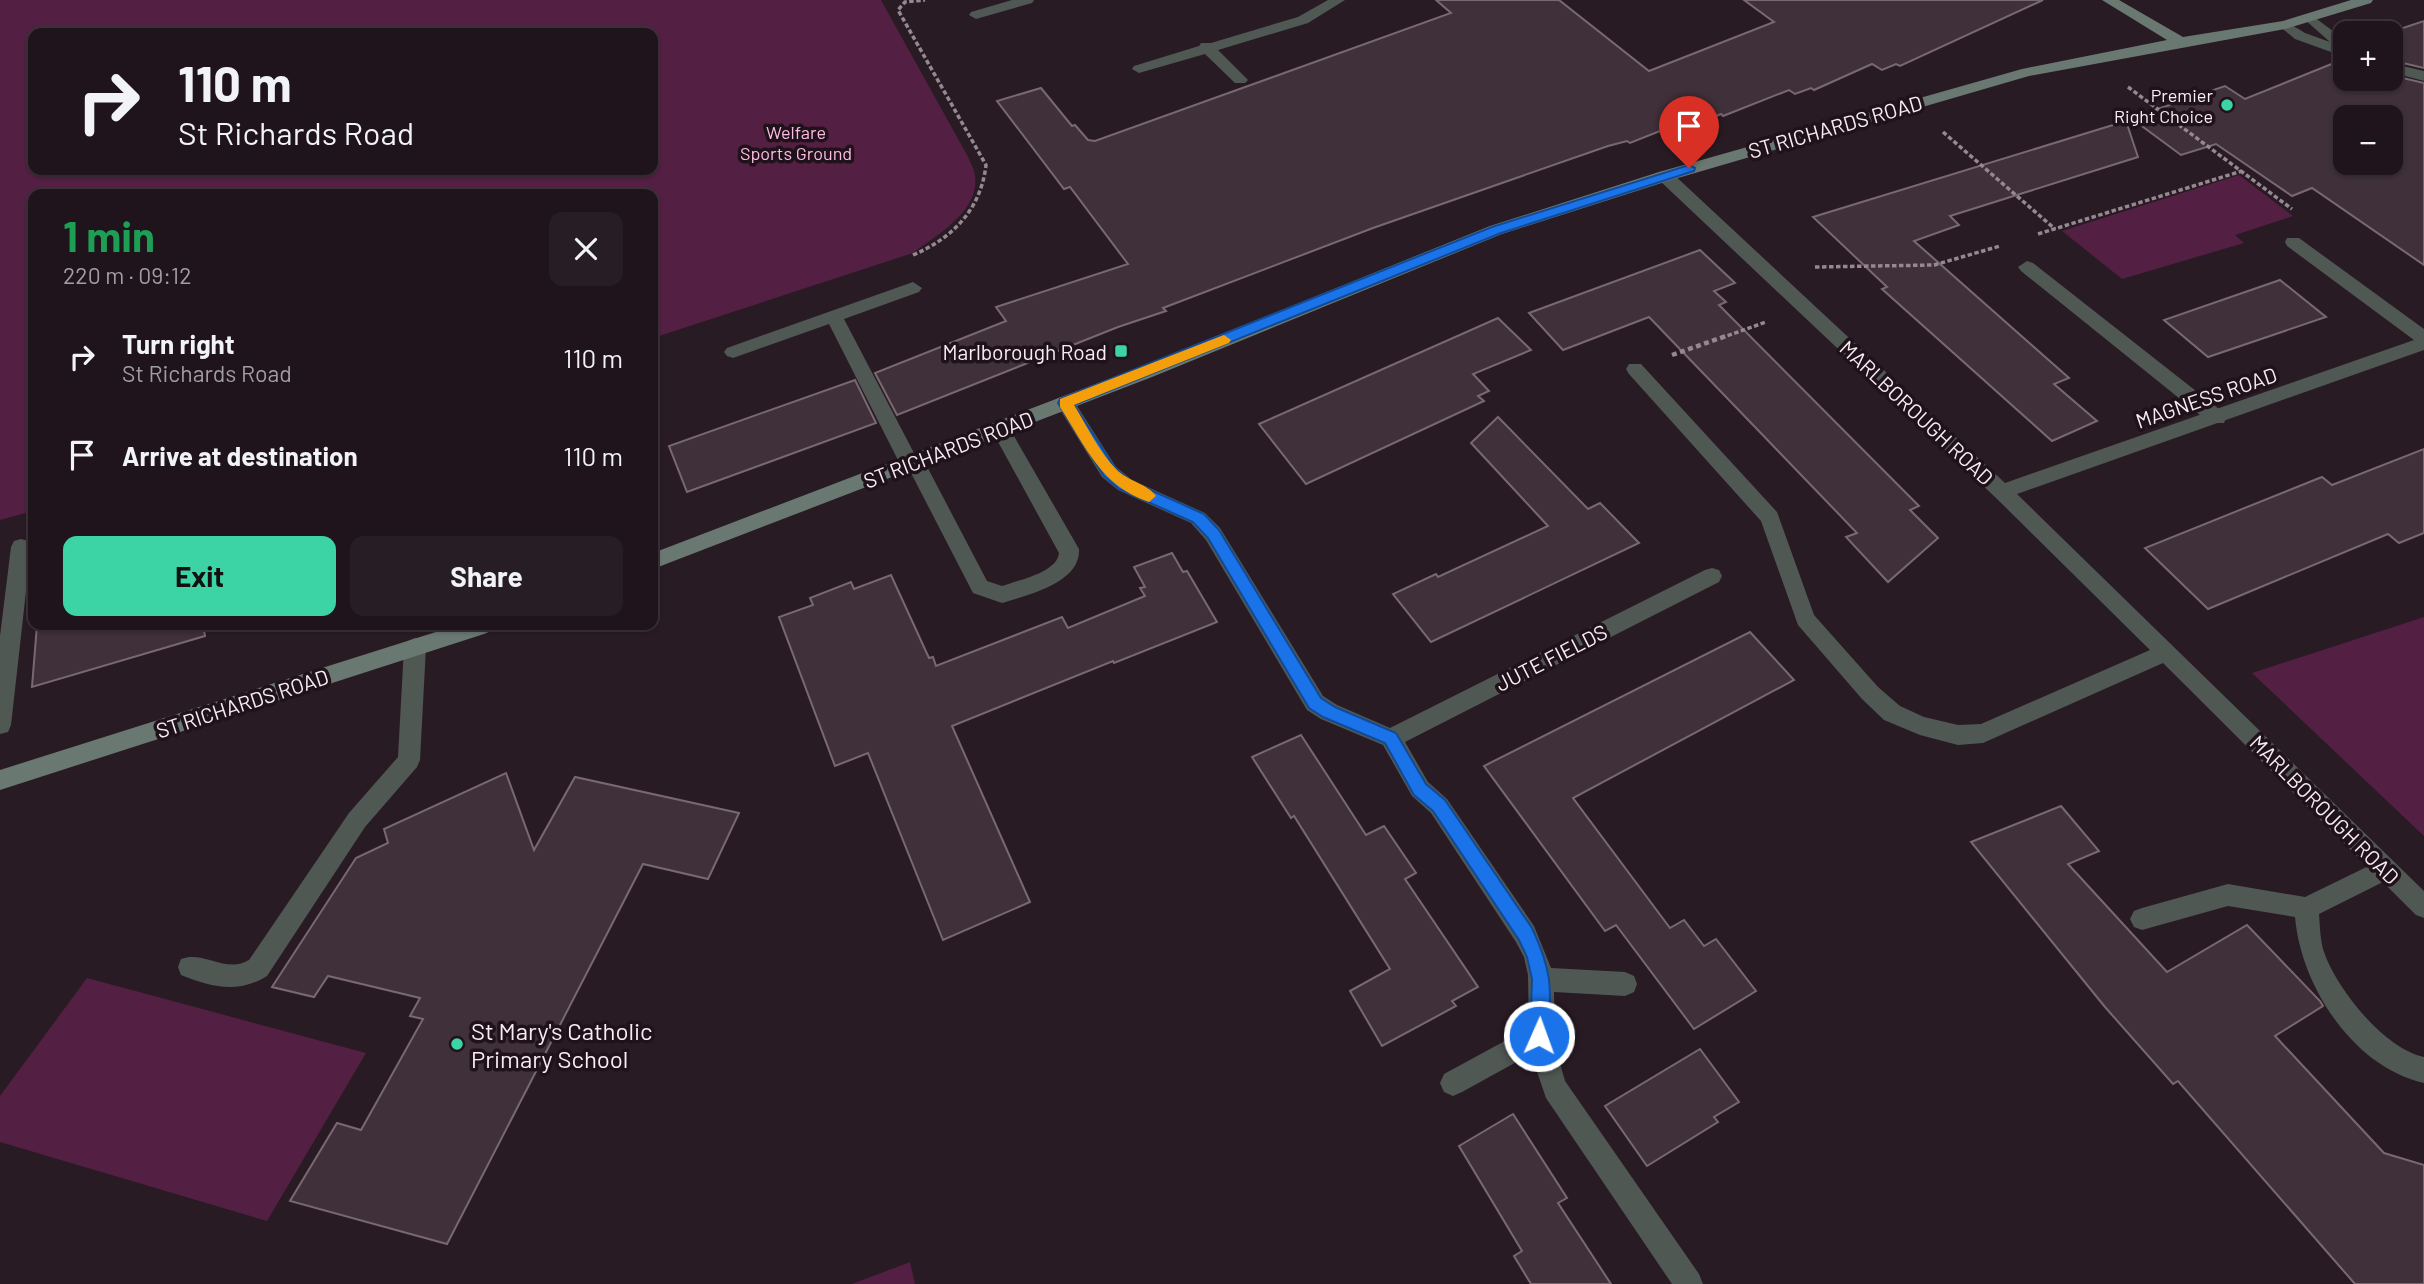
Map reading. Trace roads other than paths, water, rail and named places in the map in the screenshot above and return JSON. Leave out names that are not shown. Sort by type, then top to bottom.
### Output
[{"type":"street","points":[[976,15],[1027,0]]},
{"type":"street","points":[[1139,69],[1206,46],[1303,20],[1338,0]]},
{"type":"street","points":[[2109,0],[2181,42]]},
{"type":"street","name":"ST RICHARDS ROAD","points":[[658,559],[1000,429],[1496,230],[1665,176],[1911,103],[2027,72],[2285,25],[2366,0]]},
{"type":"street","points":[[2309,18],[2333,37]]},
{"type":"street","points":[[2285,25],[2300,36],[2333,48]]},
{"type":"street","points":[[1206,46],[1240,80]]},
{"type":"street","points":[[2403,70],[2424,76]]},
{"type":"street","name":"MARLBOROUGH ROAD","points":[[1665,176],[2003,492],[2424,907]]},
{"type":"street","name":"MAGNESS ROAD","points":[[2293,242],[2424,340]]},
{"type":"street","points":[[2027,267],[2217,418]]},
{"type":"street","points":[[733,352],[913,288]]},
{"type":"street","points":[[834,316],[980,587],[1002,595],[1057,573],[1065,567],[1070,556],[1069,549],[1000,429]]},
{"type":"street","name":"MAGNESS ROAD","points":[[2003,492],[2217,418],[2424,340]]},
{"type":"street","points":[[1635,369],[1770,517],[1805,619],[1870,693],[1892,713],[1920,726],[1958,736],[1983,733],[2166,652]]},
{"type":"street","points":[[1065,403],[1110,472],[1125,485],[1198,518],[1213,534],[1315,703],[1329,712],[1391,738],[1420,789],[1439,806],[1525,934],[1542,979],[1539,1036],[1544,1064],[1555,1089],[1689,1284]]},
{"type":"street","points":[[0,725],[18,547]]},
{"type":"street","name":"JUTE FIELDS","points":[[1391,738],[1712,576]]},
{"type":"street","name":"ST RICHARDS ROAD","points":[[0,780],[468,630]]},
{"type":"street","points":[[190,967],[232,979],[247,977],[258,968],[357,820],[409,760],[415,647]]},
{"type":"street","points":[[2142,919],[2228,895],[2306,908],[2385,869]]},
{"type":"street","points":[[2306,908],[2311,951],[2328,989],[2373,1043],[2393,1058],[2418,1070],[2424,1070]]},
{"type":"street","points":[[1542,979],[1625,984]]},
{"type":"street","points":[[1452,1083],[1539,1036]]},
{"type":"place","name":"Premier Right Choice","points":[[2227,105]]},
{"type":"place","name":"Marlborough Road","points":[[1121,351]]},
{"type":"place","name":"St Mary's Catholic Primary School","points":[[457,1044]]},
{"type":"park label","name":"Welfare Sports Ground","points":[[796,142]]}]
